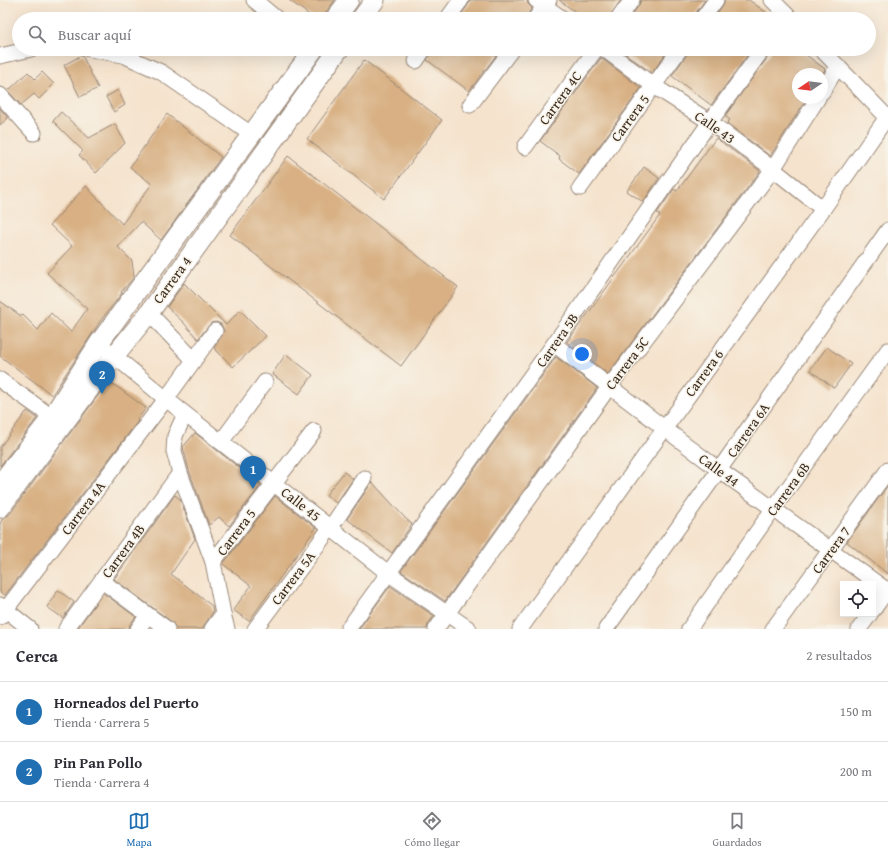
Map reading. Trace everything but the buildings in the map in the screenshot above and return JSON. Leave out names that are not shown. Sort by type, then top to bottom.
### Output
[{"type":"street","points":[[254,0],[269,12]]},
{"type":"street","points":[[340,12],[349,0]]},
{"type":"street","points":[[366,12],[375,0]]},
{"type":"street","points":[[452,12],[461,0]]},
{"type":"street","points":[[623,12],[632,0]]},
{"type":"street","points":[[707,12],[716,0]]},
{"type":"street","points":[[772,0],[782,12]]},
{"type":"street","points":[[539,12],[544,2],[555,12]]},
{"type":"street","points":[[0,56],[12,53]]},
{"type":"street","points":[[125,56],[161,72],[251,134]]},
{"type":"street","name":"Carrera 4","points":[[0,484],[52,417],[99,343],[309,56]]},
{"type":"street","name":"Carrera 4","points":[[0,508],[115,355],[149,313],[334,56]]},
{"type":"street","points":[[470,105],[507,56]]},
{"type":"street","name":"Carrera 4C","points":[[525,147],[591,56]]},
{"type":"street","name":"Calle 43","points":[[613,56],[654,86],[710,122],[823,209]]},
{"type":"street","name":"Carrera 5","points":[[580,188],[675,56]]},
{"type":"street","name":"Carrera 5B","points":[[348,629],[554,344],[758,56]]},
{"type":"street","points":[[828,56],[888,118]]},
{"type":"street","points":[[828,82],[838,66]]},
{"type":"street","points":[[0,94],[34,133]]},
{"type":"street","name":"Carrera 5C","points":[[436,629],[609,387],[773,169],[814,104]]},
{"type":"street","name":"Carrera 6","points":[[520,629],[888,118]]},
{"type":"street","name":"Carrera 6A","points":[[606,629],[888,230]]},
{"type":"street","points":[[149,313],[194,360]]},
{"type":"street","name":"Carrera 4A","points":[[2,610],[166,399],[215,331]]},
{"type":"street","name":"Calle 45","points":[[99,343],[166,399],[388,573],[469,629]]},
{"type":"street","name":"Calle 44","points":[[554,344],[719,470],[888,590]]},
{"type":"street","name":"Carrera 6B","points":[[689,629],[773,509],[888,350]]},
{"type":"street","points":[[0,380],[52,417]]},
{"type":"street","points":[[222,442],[265,382]]},
{"type":"street","points":[[185,414],[174,436],[174,451],[180,473],[213,562],[222,614],[227,629]]},
{"type":"street","name":"Carrera 5","points":[[213,562],[314,431]]},
{"type":"street","name":"Carrera 7","points":[[773,629],[888,470]]},
{"type":"street","name":"Carrera 4B","points":[[66,629],[180,473]]},
{"type":"street","name":"Carrera 5A","points":[[255,629],[364,478]]},
{"type":"street","points":[[102,581],[167,629]]},
{"type":"street","points":[[876,606],[888,590]]},
{"type":"street","points":[[2,610],[30,629]]},
{"type":"street","points":[[212,629],[222,614]]},
{"type":"street","points":[[138,629],[148,615]]},
{"type":"street","points":[[859,629],[868,617]]},
{"type":"place","name":"Pin Pan Pollo","points":[[102,394]]},
{"type":"place","name":"Horneados del Puerto","points":[[253,489]]}]
